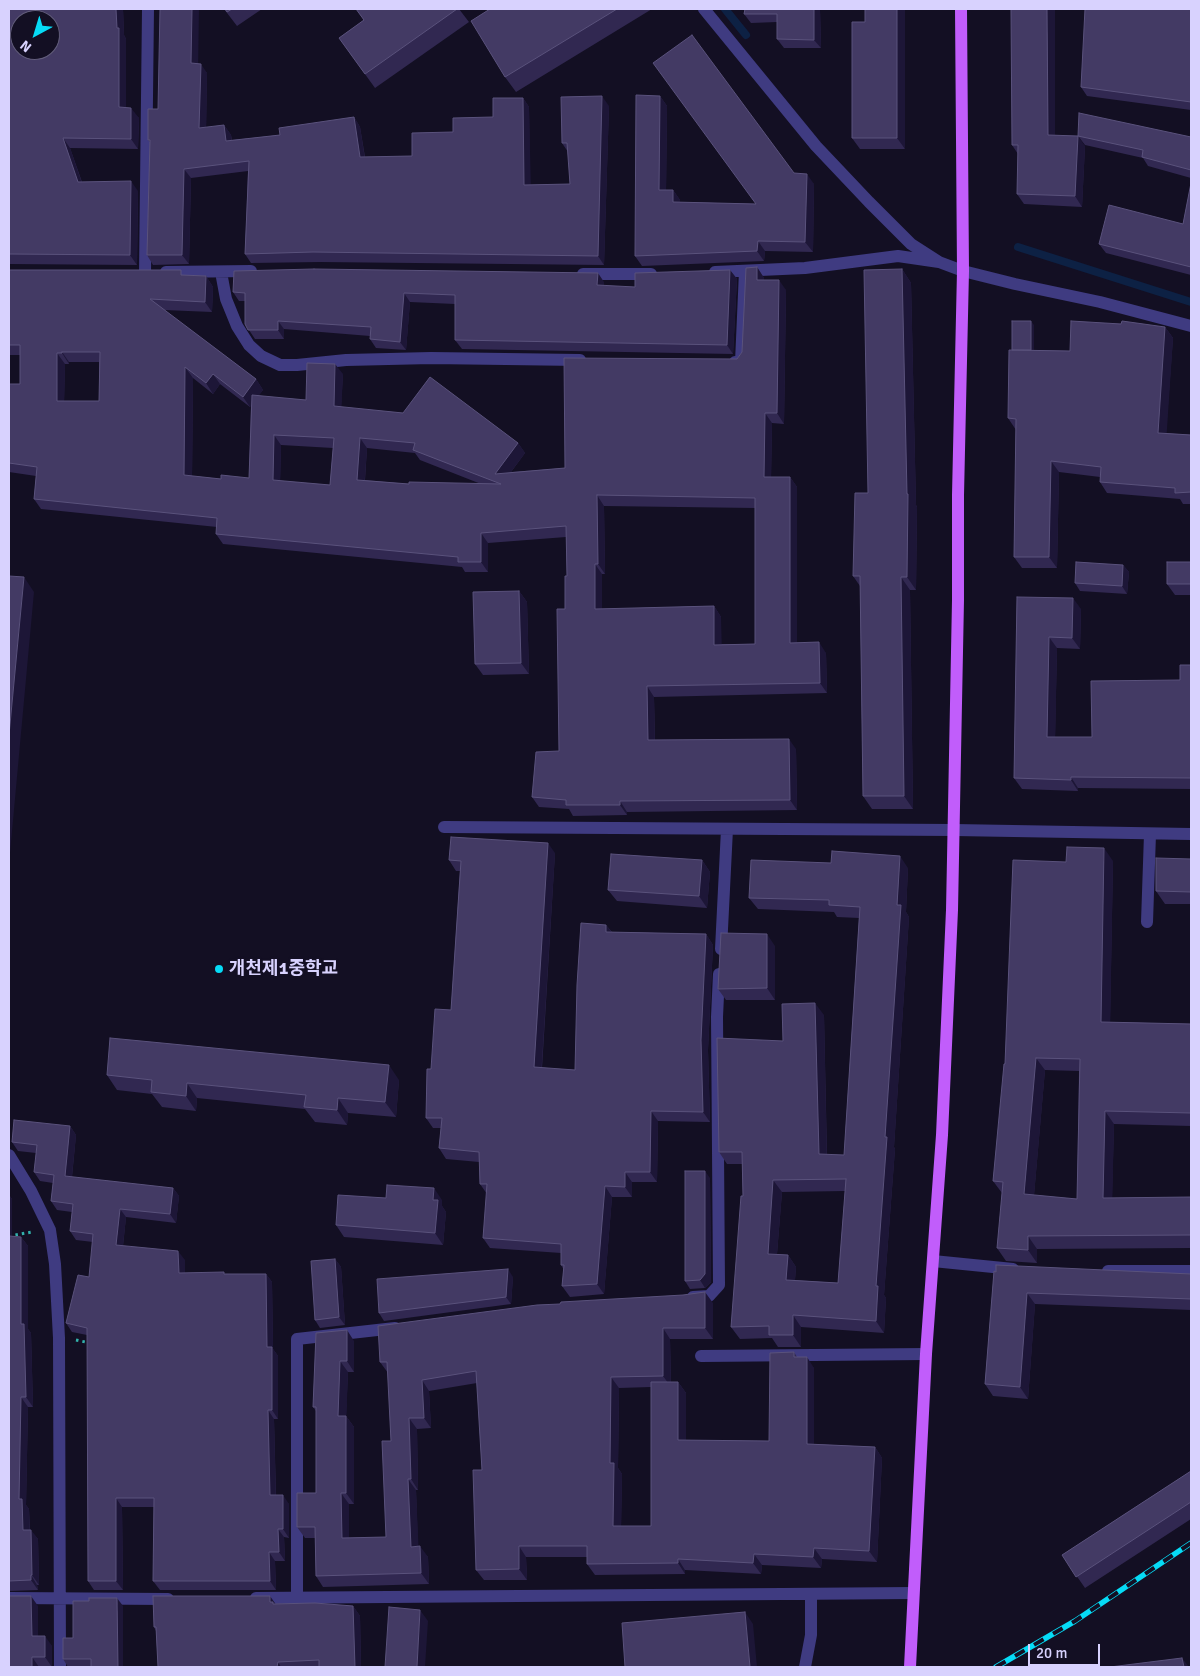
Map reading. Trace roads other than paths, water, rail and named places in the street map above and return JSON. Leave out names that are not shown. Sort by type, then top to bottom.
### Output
[{"type":"main road","points":[[910,1667],[926,1354],[943,1125],[954,830],[962,271],[961,9]]},
{"type":"street","points":[[148,9],[140,273],[261,271]]},
{"type":"street","points":[[704,9],[816,146],[911,244],[939,262],[962,271],[1191,326]]},
{"type":"street","points":[[699,272],[805,268],[898,256],[939,262]]},
{"type":"street","points":[[721,362],[741,362],[746,270]]},
{"type":"street","points":[[221,272],[226,300],[237,326],[248,345],[261,356],[280,365],[346,360],[431,358],[593,360]]},
{"type":"street","points":[[574,274],[661,274]]},
{"type":"street","points":[[444,828],[954,830],[1191,834]]},
{"type":"street","points":[[680,1298],[709,1296],[719,1285],[717,1017],[727,829]]},
{"type":"street","points":[[1146,922],[1150,834]]},
{"type":"street","points":[[9,1155],[31,1191],[50,1230],[55,1264],[59,1338],[60,1667]]},
{"type":"street","points":[[933,1261],[1024,1271]]},
{"type":"street","points":[[1093,1271],[1191,1271]]},
{"type":"street","points":[[297,1598],[297,1339],[409,1326]]},
{"type":"street","points":[[701,1356],[926,1354]]},
{"type":"street","points":[[248,1598],[913,1593]]},
{"type":"street","points":[[805,1667],[811,1634],[810,1594]]},
{"type":"street","points":[[9,1598],[178,1599]]},
{"type":"waterway","points":[[725,9],[746,35]]},
{"type":"waterway","points":[[1018,247],[1191,302]]},
{"type":"railway","points":[[996,1667],[1075,1621],[1191,1543]]},
{"type":"place","name":"개천제1중학교","points":[[219,969]]}]
